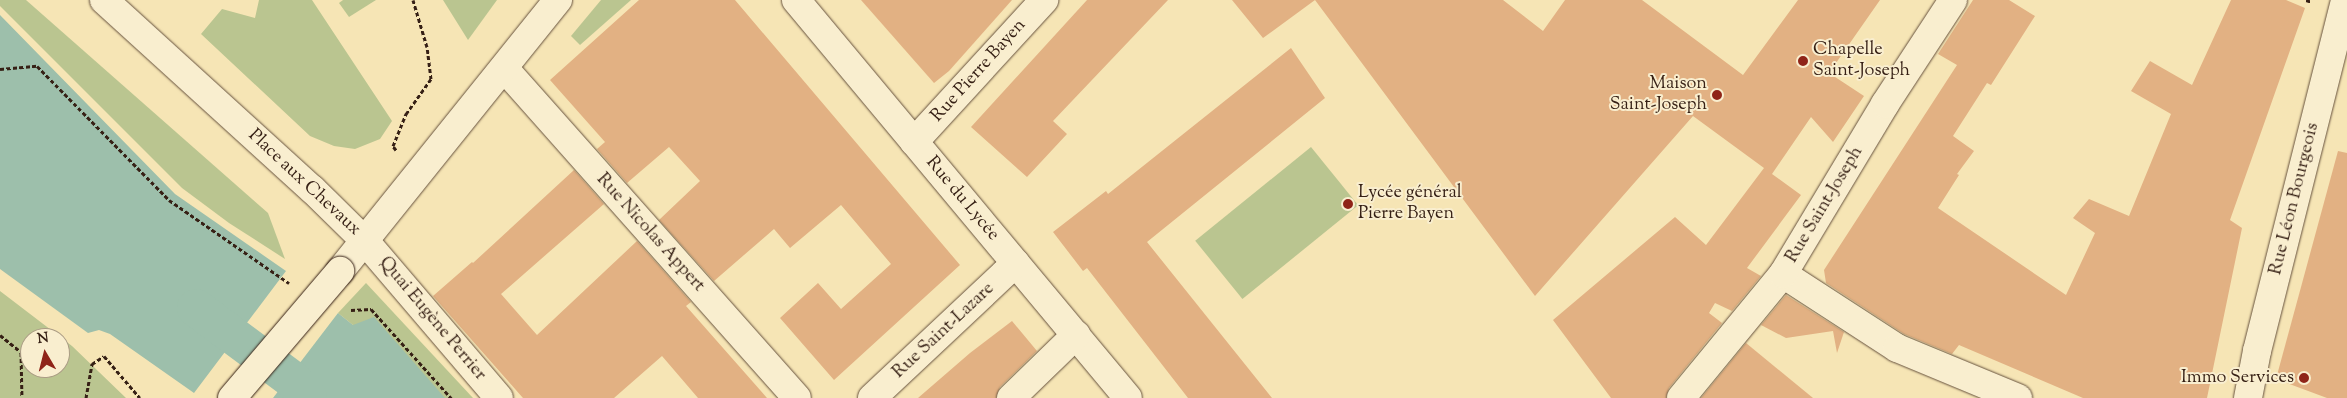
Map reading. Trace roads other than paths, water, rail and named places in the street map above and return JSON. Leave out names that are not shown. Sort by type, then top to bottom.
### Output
[{"type":"street","name":"Place aux Chevaux","points":[[104,0],[304,182],[365,241],[558,0]]},
{"type":"street","name":"Rue du Lycée","points":[[796,0],[1128,398]]},
{"type":"street","name":"Rue Pierre Bayen","points":[[914,142],[1044,0]]},
{"type":"street","name":"Rue Saint-Joseph","points":[[1681,398],[1783,274],[1885,104],[1953,0]]},
{"type":"street","name":"Rue Léon Bourgeois","points":[[2254,396],[2257,350],[2345,0]]},
{"type":"street","name":"Rue Nicolas Appert","points":[[504,68],[797,398]]},
{"type":"street","points":[[232,398],[365,241]]},
{"type":"street","name":"Quai Eugène Perrier","points":[[365,241],[498,398]]},
{"type":"street","name":"Rue Saint-Lazare","points":[[872,398],[1016,264]]},
{"type":"street","points":[[1783,274],[1897,348],[2018,398]]},
{"type":"street","points":[[1011,398],[1076,335]]},
{"type":"waterway","points":[[196,308],[293,380],[308,398]]},
{"type":"place","name":"Chapelle Saint-Joseph","points":[[1803,61]]},
{"type":"place","name":"Maison Saint-Joseph","points":[[1717,95]]},
{"type":"place","name":"Lycée général Pierre Bayen","points":[[1348,204]]},
{"type":"place","name":"Immo Services","points":[[2304,378]]}]
